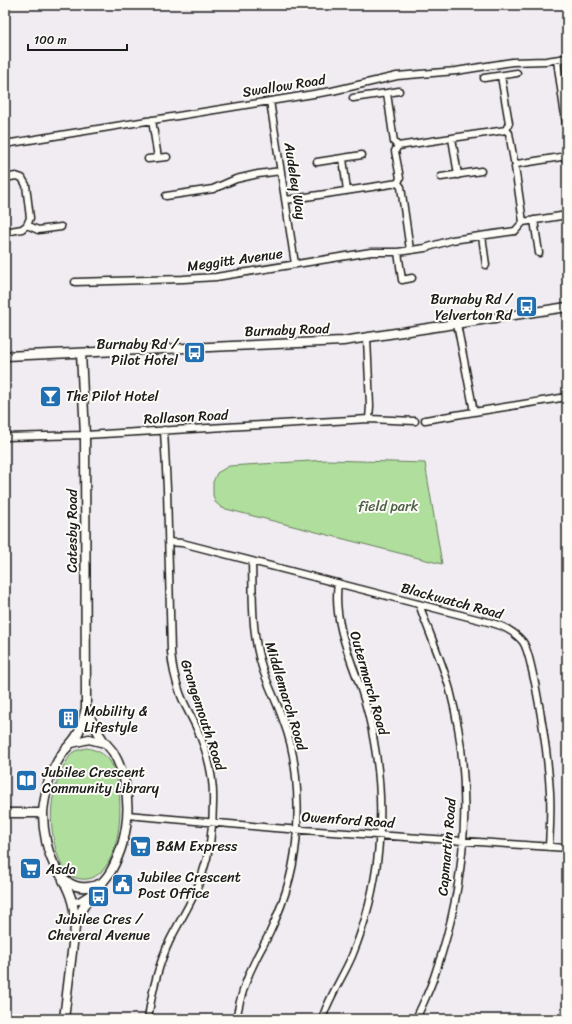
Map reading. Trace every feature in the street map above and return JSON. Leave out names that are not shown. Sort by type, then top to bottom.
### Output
[{"type":"street","name":"Swallow Road","points":[[5,144],[332,91],[397,76],[448,72],[512,62],[557,60],[567,58]]},
{"type":"street","points":[[557,60],[567,131]]},
{"type":"street","points":[[484,78],[517,73]]},
{"type":"street","points":[[502,76],[509,123],[506,130]]},
{"type":"street","points":[[353,98],[400,91]]},
{"type":"street","points":[[386,93],[394,142],[398,146]]},
{"type":"street","name":"Audeley Way","points":[[270,101],[295,264]]},
{"type":"street","points":[[152,120],[158,158]]},
{"type":"street","points":[[398,146],[506,130]]},
{"type":"street","points":[[506,130],[509,133],[514,161],[517,164]]},
{"type":"street","points":[[452,138],[458,175]]},
{"type":"street","points":[[398,146],[395,150],[400,178],[398,183]]},
{"type":"street","points":[[317,162],[362,155]]},
{"type":"street","points":[[517,164],[567,156]]},
{"type":"street","points":[[148,159],[167,157]]},
{"type":"street","points":[[343,158],[347,191]]},
{"type":"street","points":[[517,164],[515,167],[523,222],[567,215]]},
{"type":"street","points":[[166,196],[213,189],[236,179],[281,171]]},
{"type":"street","points":[[441,177],[481,171]]},
{"type":"street","points":[[5,178],[16,176],[22,178],[26,185],[30,218],[27,225],[22,229],[5,232]]},
{"type":"street","points":[[286,200],[398,183]]},
{"type":"street","points":[[398,183],[401,187],[410,250]]},
{"type":"street","points":[[534,220],[539,253]]},
{"type":"street","name":"Meggitt Avenue","points":[[74,282],[216,277],[370,252],[398,252],[425,248],[452,240],[515,231],[523,222]]},
{"type":"street","points":[[27,225],[38,230],[61,227]]},
{"type":"street","points":[[482,236],[486,265]]},
{"type":"street","points":[[398,252],[402,280],[412,278]]},
{"type":"street","name":"Burnaby Road","points":[[5,356],[343,341],[567,307]]},
{"type":"street","points":[[457,324],[474,412]]},
{"type":"street","points":[[367,338],[370,406],[369,419]]},
{"type":"street","name":"Catesby Road","points":[[72,743],[80,729],[86,708],[85,435],[82,353]]},
{"type":"street","points":[[425,420],[567,397]]},
{"type":"street","name":"Rollason Road","points":[[5,437],[85,435],[369,419],[415,421]]},
{"type":"street","name":"Grangemouth Road","points":[[148,1019],[153,988],[160,965],[170,940],[193,897],[202,875],[209,851],[213,822],[212,787],[208,762],[197,729],[181,695],[173,667],[171,652],[164,430]]},
{"type":"street","name":"Blackwatch Road","points":[[168,542],[182,543],[338,583],[498,625],[510,630],[523,642],[535,684],[541,714],[547,756],[550,794],[550,847]]},
{"type":"street","name":"Middlemarch Road","points":[[236,1019],[243,987],[256,958],[270,933],[288,886],[298,829],[297,790],[288,733],[262,667],[253,622],[252,562]]},
{"type":"street","name":"Outermarch Road","points":[[322,1019],[352,956],[364,922],[374,882],[380,834],[380,790],[374,744],[367,708],[348,655],[341,628],[337,602],[338,583]]},
{"type":"street","name":"Capmartin Road","points":[[416,1019],[436,974],[449,928],[457,890],[463,840],[465,792],[461,749],[450,690],[441,661],[419,604]]},
{"type":"street","name":"Catesby Road","points":[[86,708],[93,724],[105,743]]},
{"type":"street","points":[[64,1019],[75,927],[75,913],[70,894],[55,867],[49,851],[45,834],[43,813],[48,786],[56,764],[64,751],[72,743],[89,739],[105,743],[112,750],[125,783],[127,815],[125,831],[117,861],[110,874],[94,891],[79,913],[75,927]]},
{"type":"street","points":[[5,813],[43,813]]},
{"type":"street","name":"Owenford Road","points":[[127,815],[567,848]]},
{"type":"street","points":[[61,876],[68,883],[76,887],[94,887],[103,882]]},
{"type":"street","points":[[73,902],[82,899],[94,891]]},
{"type":"green space","name":"field park","points":[[327,460],[425,463],[442,564],[222,508],[215,502],[213,495],[213,482],[217,473],[229,466]]},
{"type":"green space","points":[[87,748],[100,752],[110,761],[115,773],[118,788],[120,805],[119,823],[116,841],[111,856],[104,869],[94,877],[79,879],[67,874],[63,868],[53,839],[51,817],[53,797],[59,776],[64,766],[72,753],[77,750]]},
{"type":"place","name":"Burnaby Rd / Yelverton Rd","points":[[527,307]]},
{"type":"place","name":"Burnaby Rd / Pilot Hotel","points":[[194,352]]},
{"type":"place","name":"The Pilot Hotel","points":[[50,396]]},
{"type":"place","name":"Mobility & Lifestyle","points":[[68,719]]},
{"type":"place","name":"Jubilee Crescent Community Library","points":[[27,780]]},
{"type":"place","name":"B&M Express","points":[[140,846]]},
{"type":"place","name":"Asda","points":[[30,869]]},
{"type":"place","name":"Jubilee Crescent Post Office","points":[[122,885]]},
{"type":"place","name":"Jubilee Cres / Cheveral Avenue","points":[[99,897]]}]
